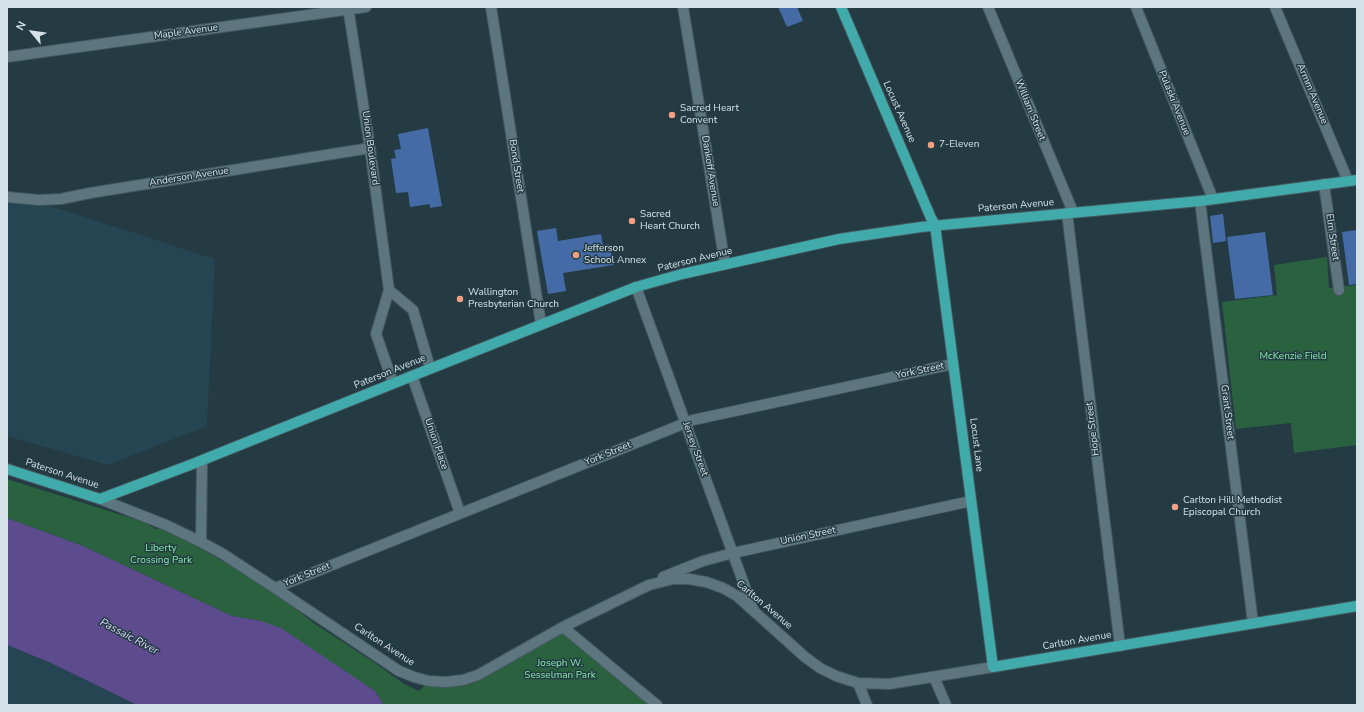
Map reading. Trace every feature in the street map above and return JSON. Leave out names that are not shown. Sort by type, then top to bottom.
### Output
[{"type":"main road","name":"Locust Avenue","points":[[841,7],[935,225]]},
{"type":"main road","name":"Paterson Avenue","points":[[7,469],[100,499],[202,460],[541,324],[636,288],[682,274],[839,239],[935,225],[1200,201],[1352,180]]},
{"type":"main road","name":"Locust Lane","points":[[935,225],[993,667]]},
{"type":"main road","name":"Carlton Avenue","points":[[993,667],[1357,606]]},
{"type":"street","name":"Maple Avenue","points":[[7,58],[348,8],[366,7]]},
{"type":"street","name":"Bond Street","points":[[491,7],[541,324]]},
{"type":"street","name":"Dankoff Avenue","points":[[683,7],[725,264]]},
{"type":"street","name":"William Street","points":[[988,7],[1070,213]]},
{"type":"street","name":"Pulaski Avenue","points":[[1136,7],[1212,199]]},
{"type":"street","name":"Armm Avenue","points":[[1275,7],[1352,180]]},
{"type":"street","name":"Union Boulevard","points":[[348,8],[370,148],[389,290],[376,334],[393,383]]},
{"type":"street","name":"Anderson Avenue","points":[[7,197],[38,200],[61,199],[370,148]]},
{"type":"street","name":"Elm Street","points":[[1324,184],[1339,290]]},
{"type":"street","name":"Grant Street","points":[[1200,201],[1253,623]]},
{"type":"street","name":"Hope Street","points":[[1070,213],[1120,646]]},
{"type":"street","name":"Jersey Street","points":[[636,288],[753,610]]},
{"type":"street","points":[[389,290],[414,310],[430,368]]},
{"type":"street","name":"York Street","points":[[275,588],[700,418],[953,364]]},
{"type":"street","name":"Union Place","points":[[412,376],[460,513]]},
{"type":"street","points":[[201,542],[202,460]]},
{"type":"street","name":"Carlton Avenue","points":[[100,499],[166,525],[223,554],[399,671],[430,681],[463,680],[478,675],[563,627],[649,585],[672,579],[689,579],[706,582],[723,588],[737,596],[805,657],[820,668],[836,676],[858,683],[888,684],[993,667]]},
{"type":"street","name":"Union Street","points":[[649,585],[674,572],[703,561],[732,553],[971,501]]},
{"type":"street","points":[[563,627],[657,705]]},
{"type":"street","points":[[934,677],[946,705]]},
{"type":"street","points":[[858,683],[867,705]]},
{"type":"shaded area","points":[[7,192],[215,259],[207,426],[108,465],[7,436]]},
{"type":"shaded area","points":[[7,645],[51,663],[137,705],[7,705]]},
{"type":"green space","name":"McKenzie Field","points":[[1327,257],[1329,288],[1357,285],[1357,445],[1294,453],[1291,423],[1236,429],[1222,302],[1277,295],[1274,265]]},
{"type":"green space","name":"Liberty Crossing Park","points":[[7,479],[144,522],[156,529],[164,528],[276,593],[315,624],[375,663],[404,684],[419,691],[429,681],[463,680],[563,627],[650,700],[645,705],[384,705],[375,691],[261,621],[232,616],[83,546],[7,518]]},
{"type":"water","name":"Passaic River","points":[[7,518],[83,546],[232,616],[261,621],[281,628],[375,691],[384,705],[137,705],[51,663],[7,645]]},
{"type":"building","points":[[778,7],[797,7],[803,21],[787,27]]},
{"type":"building","points":[[428,128],[442,206],[430,208],[430,204],[410,207],[408,192],[396,193],[391,159],[396,158],[394,150],[401,149],[398,134]]},
{"type":"building","points":[[1223,214],[1226,241],[1213,243],[1210,216]]},
{"type":"building","name":"Jefferson School Annex","points":[[556,228],[558,241],[601,234],[603,245],[609,244],[614,265],[563,273],[566,291],[548,294],[537,231]]},
{"type":"building","points":[[1357,230],[1357,284],[1349,285],[1342,232]]},
{"type":"building","points":[[1265,232],[1273,295],[1235,299],[1227,237]]},
{"type":"place","name":"Sacred Heart Convent","points":[[672,115]]},
{"type":"place","name":"7-Eleven","points":[[931,145]]},
{"type":"place","name":"Sacred Heart Church","points":[[632,221]]},
{"type":"place","name":"Jefferson School Annex","points":[[576,255]]},
{"type":"place","name":"Wallington Presbyterian Church","points":[[460,299]]},
{"type":"place","name":"Carlton Hill Methodist Episcopal Church","points":[[1175,507]]},
{"type":"park label","name":"Joseph W. Sesselman Park","points":[[560,670]]}]
